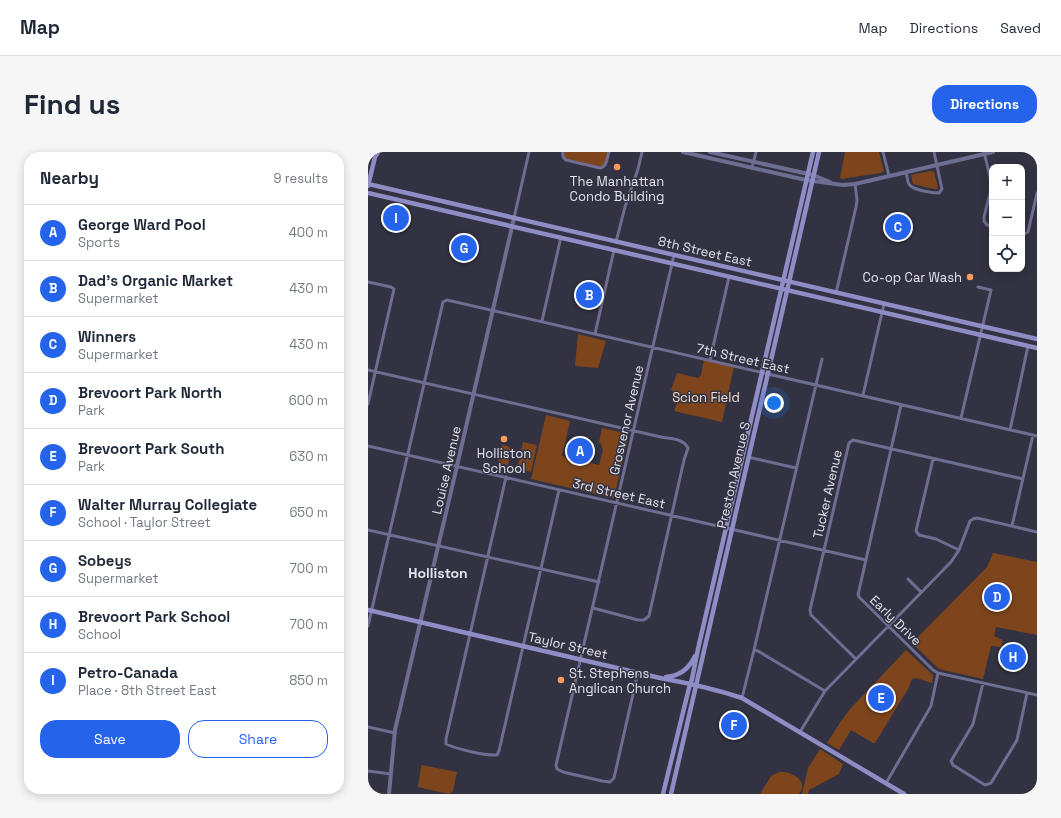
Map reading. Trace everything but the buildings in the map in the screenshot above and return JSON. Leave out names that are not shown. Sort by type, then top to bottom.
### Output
[{"type":"main road","points":[[368,185],[375,157],[378,152]]},
{"type":"main road","name":"Preston Avenue S","points":[[663,794],[691,684],[812,152]]},
{"type":"main road","name":"Preston Avenue S","points":[[671,794],[819,152]]},
{"type":"main road","points":[[368,171],[373,165]]},
{"type":"main road","name":"8th Street East","points":[[368,185],[1037,339]]},
{"type":"main road","name":"8th Street East","points":[[368,193],[883,311],[1037,348]]},
{"type":"main road","points":[[454,212],[462,209],[485,212]]},
{"type":"main road","points":[[614,250],[616,246],[640,248]]},
{"type":"main road","name":"Taylor Street","points":[[370,610],[660,678],[696,685],[742,698],[904,794]]},
{"type":"main road","points":[[660,678],[675,676],[686,670],[698,649]]},
{"type":"street","name":"Louise Avenue","points":[[389,794],[394,733],[439,546],[529,152]]},
{"type":"street","points":[[563,152],[562,156],[566,160],[600,168],[605,166],[609,152]]},
{"type":"street","points":[[616,242],[642,152]]},
{"type":"street","points":[[683,152],[806,180],[850,185],[993,152]]},
{"type":"street","points":[[710,152],[813,175],[836,184]]},
{"type":"street","points":[[752,168],[756,152]]},
{"type":"street","points":[[883,152],[889,176]]},
{"type":"street","points":[[906,172],[909,184],[913,188],[939,193],[942,189],[934,152]]},
{"type":"street","points":[[1034,152],[1037,164]]},
{"type":"street","points":[[984,153],[992,184],[984,217],[984,221],[989,225]]},
{"type":"street","points":[[836,293],[856,207],[857,200],[855,184]]},
{"type":"street","points":[[1025,234],[1028,232],[1037,193]]},
{"type":"street","points":[[542,321],[561,237]]},
{"type":"street","points":[[595,334],[614,250]]},
{"type":"street","name":"Grosvenor Avenue","points":[[638,672],[614,778],[610,782],[602,781],[563,772],[557,769],[556,765],[674,255]]},
{"type":"street","points":[[710,360],[729,276]]},
{"type":"street","points":[[368,282],[394,289],[368,404]]},
{"type":"street","points":[[961,418],[990,290],[978,287]]},
{"type":"street","name":"7th Street East","points":[[425,383],[444,302],[445,300],[448,300],[1035,435]]},
{"type":"street","points":[[863,395],[884,304]]},
{"type":"street","points":[[1010,430],[1028,346]]},
{"type":"street","points":[[742,698],[822,359]]},
{"type":"street","points":[[368,370],[633,431],[681,440],[686,443],[688,448],[648,616],[644,620],[638,620],[593,608]]},
{"type":"street","points":[[368,626],[370,610],[425,383]]},
{"type":"street","name":"Early Drive","points":[[901,405],[858,595],[933,670],[938,673],[1037,695]]},
{"type":"street","points":[[1012,526],[1035,435]]},
{"type":"street","name":"Tucker Avenue","points":[[856,659],[811,615],[810,610],[850,443],[853,440],[1023,479]]},
{"type":"street","name":"3rd Street East","points":[[368,446],[866,560]]},
{"type":"street","points":[[748,457],[796,468]]},
{"type":"street","points":[[933,459],[916,531],[919,535],[936,539],[959,550]]},
{"type":"street","points":[[506,477],[446,739],[446,744],[492,756],[497,755],[499,751],[559,490]]},
{"type":"street","points":[[800,732],[825,691],[951,562],[959,550],[970,521],[977,518],[1037,532]]},
{"type":"street","points":[[368,530],[599,582]]},
{"type":"street","points":[[908,579],[921,592]]},
{"type":"street","points":[[754,650],[825,691]]},
{"type":"street","points":[[886,783],[930,706],[938,673]]},
{"type":"street","points":[[983,683],[973,724],[951,761],[953,765],[985,785],[991,782],[1017,740],[1027,693]]},
{"type":"street","points":[[368,727],[394,733]]},
{"type":"street","points":[[368,771],[391,774]]},
{"type":"green space","points":[[563,152],[609,152],[603,168],[566,160]]},
{"type":"green space","points":[[845,152],[879,152],[884,171],[881,173],[843,179],[840,178]]},
{"type":"green space","points":[[931,171],[934,172],[938,187],[937,189],[913,184],[911,175]]},
{"type":"green space","points":[[578,334],[606,341],[598,368],[575,366]]},
{"type":"green space","name":"Scion Field","points":[[704,359],[734,366],[722,422],[674,411],[680,396],[671,390],[677,373],[698,378],[701,375]]},
{"type":"green space","points":[[546,415],[570,421],[562,456],[599,465],[603,450],[599,442],[602,428],[629,434],[614,498],[531,479]]},
{"type":"green space","points":[[523,442],[537,445],[531,472],[517,469]]},
{"type":"green space","points":[[502,445],[508,446],[511,450],[508,465],[498,463]]},
{"type":"green space","points":[[993,553],[1037,562],[1037,635],[996,627],[994,636],[1003,640],[1001,647],[991,646],[983,679],[939,669],[912,643],[987,567]]},
{"type":"green space","points":[[906,650],[933,675],[932,683],[916,678],[912,679],[908,689],[875,743],[851,730],[839,750],[827,743],[851,708]]},
{"type":"green space","points":[[820,749],[843,764],[839,774],[809,790],[808,794],[802,794],[808,768]]},
{"type":"green space","points":[[422,765],[457,772],[453,791],[449,794],[418,787]]},
{"type":"green space","points":[[779,772],[789,773],[796,776],[801,781],[802,789],[799,794],[760,794],[771,776]]},
{"type":"shaded area","points":[[572,444],[590,448],[587,459],[570,454]]},
{"type":"place","name":"The Manhattan Condo Building","points":[[617,167]]},
{"type":"place","name":"Petro-Canada","points":[[396,218]]},
{"type":"place","name":"Winners","points":[[898,227]]},
{"type":"place","name":"Sobeys","points":[[464,248]]},
{"type":"place","name":"Co-op Car Wash","points":[[970,277]]},
{"type":"place","name":"Dad's Organic Market","points":[[589,295]]},
{"type":"place","name":"Holliston School","points":[[504,439]]},
{"type":"place","name":"George Ward Pool","points":[[580,451]]},
{"type":"place","name":"Brevoort Park North","points":[[997,597]]},
{"type":"place","name":"Brevoort Park School","points":[[1013,657]]},
{"type":"place","name":"St. Stephens Anglican Church","points":[[561,680]]},
{"type":"place","name":"Brevoort Park South","points":[[881,698]]},
{"type":"place","name":"Walter Murray Collegiate","points":[[734,725]]},
{"type":"district","name":"Holliston","points":[[438,573]]}]
